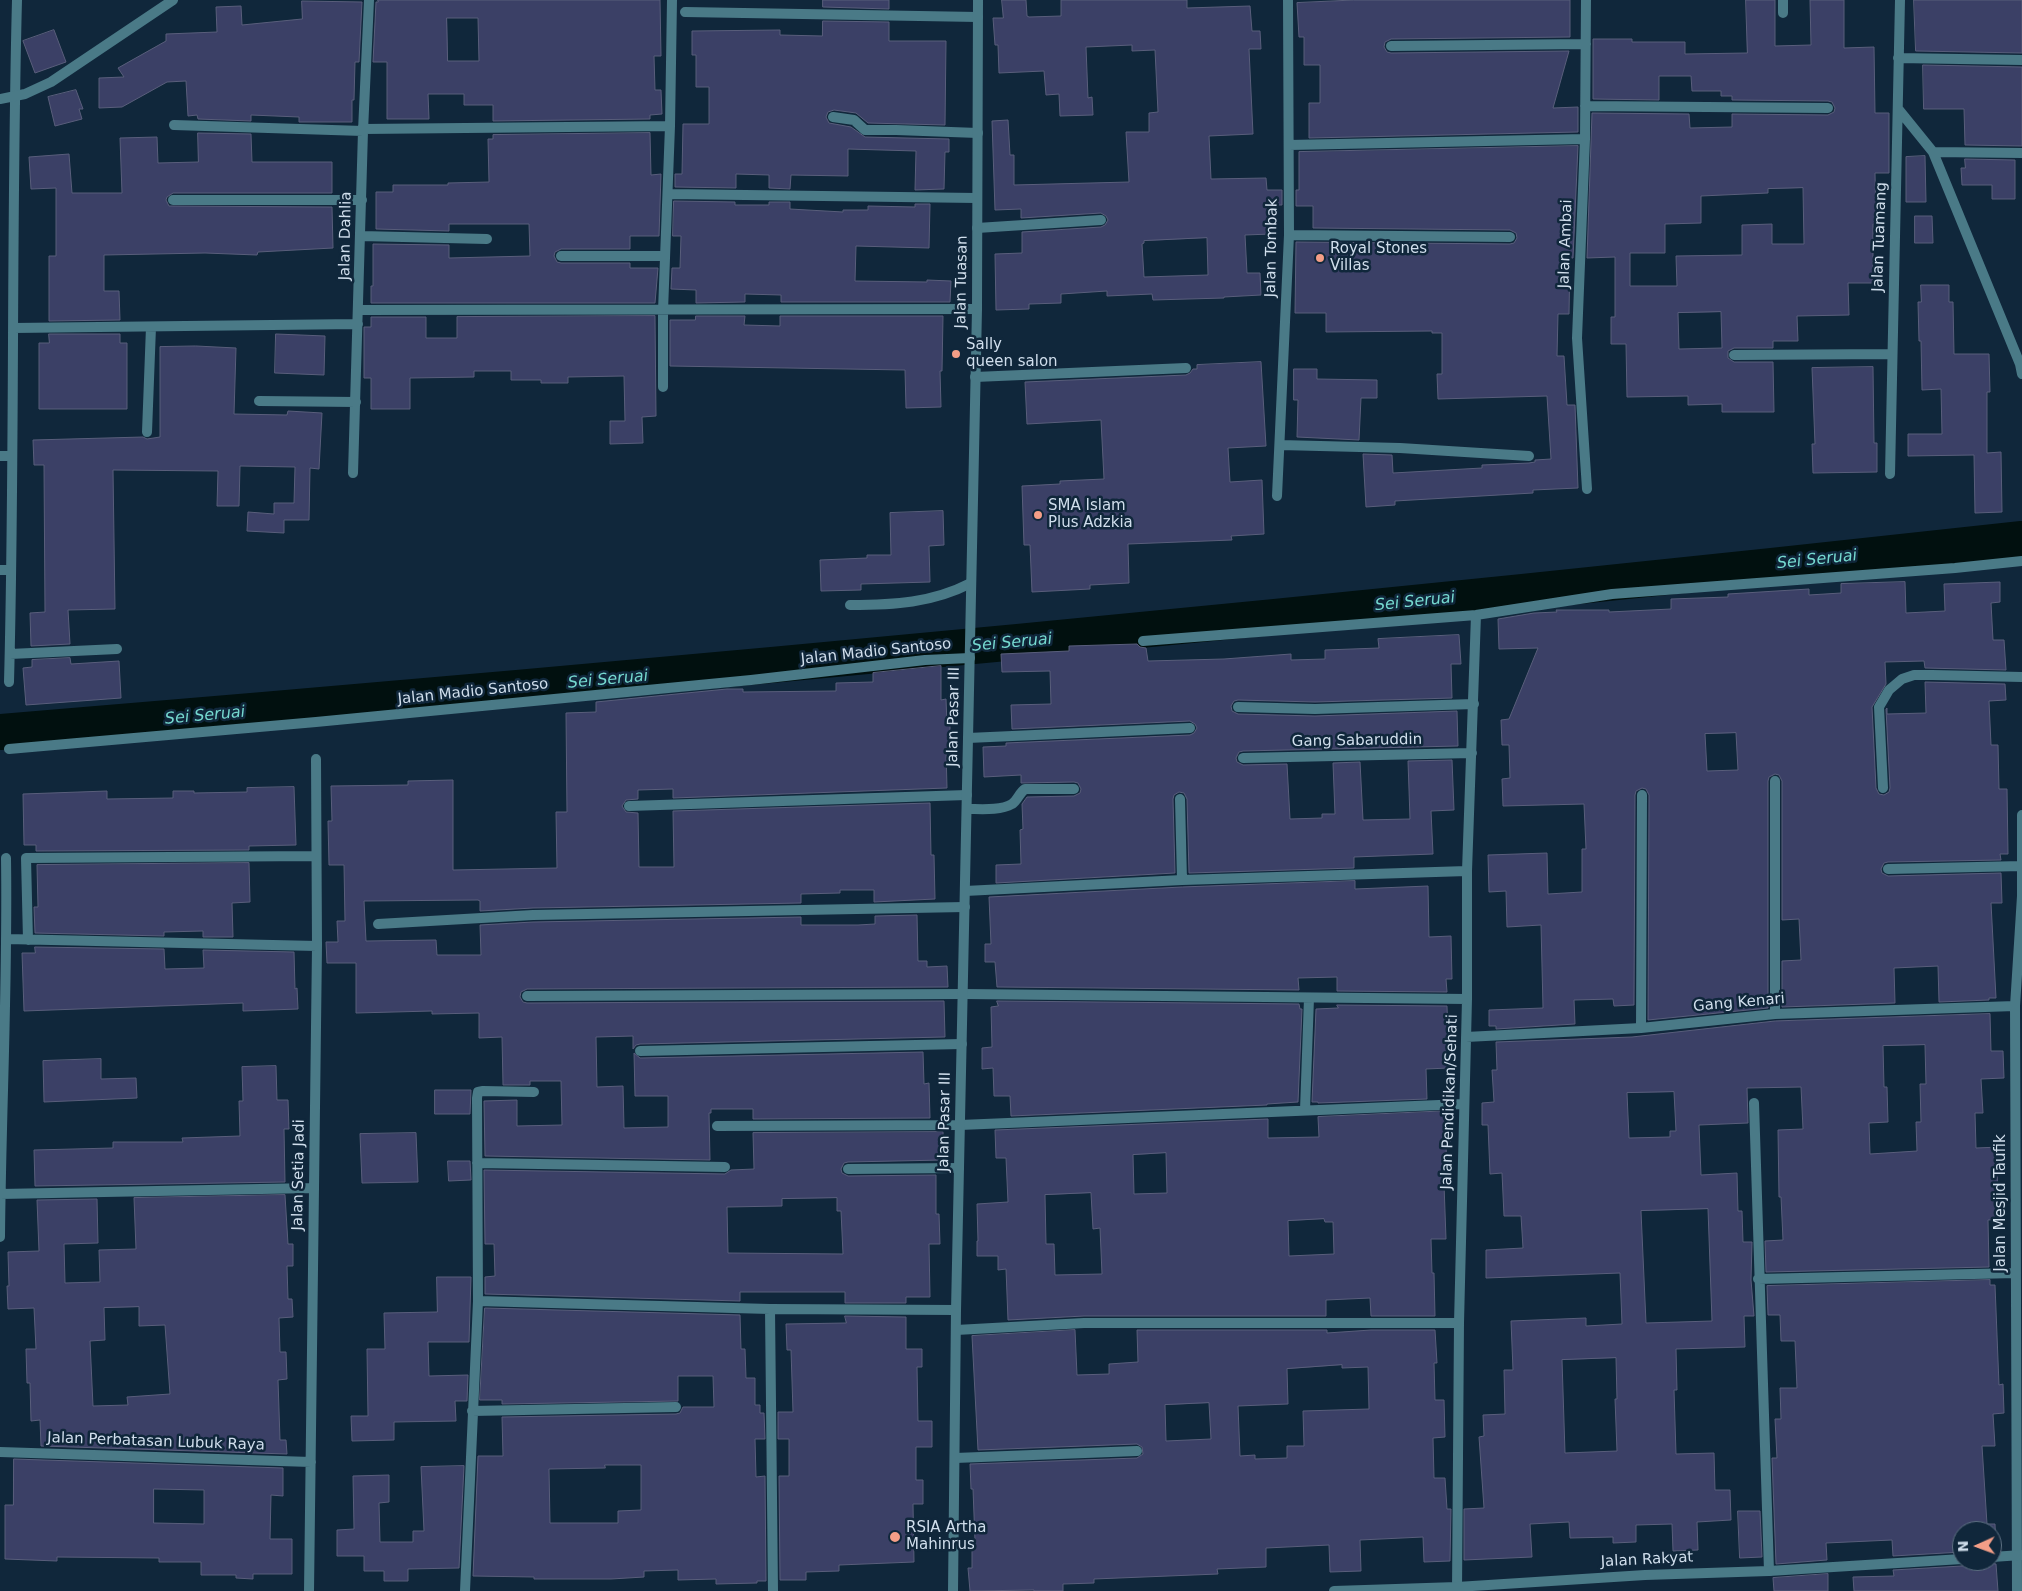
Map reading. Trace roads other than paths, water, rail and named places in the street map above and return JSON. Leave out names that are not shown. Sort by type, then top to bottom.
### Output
[{"type":"street","points":[[9,682],[12,553],[14,97],[17,0]]},
{"type":"street","points":[[0,99],[14,97],[38,89],[51,82],[173,0]]},
{"type":"street","name":"Jalan Dahlia","points":[[353,473],[363,130],[369,0]]},
{"type":"street","points":[[663,387],[664,256],[668,194],[672,0]]},
{"type":"street","name":"Jalan Tuasan","points":[[970,656],[977,309],[978,0]]},
{"type":"street","name":"Jalan Tombak","points":[[1277,496],[1289,235],[1288,0]]},
{"type":"street","name":"Jalan Ambai","points":[[1586,0],[1585,139],[1577,338],[1587,489]]},
{"type":"street","points":[[1783,0],[1783,13]]},
{"type":"street","name":"Jalan Tuamang","points":[[1890,474],[1900,0]]},
{"type":"street","points":[[685,12],[978,18]]},
{"type":"street","points":[[1391,46],[1586,44]]},
{"type":"street","points":[[1898,58],[2022,60]]},
{"type":"street","points":[[1585,106],[1828,108]]},
{"type":"street","points":[[1899,110],[1933,152],[2020,364],[2022,374]]},
{"type":"street","points":[[833,117],[854,120],[865,130],[978,133]]},
{"type":"street","points":[[174,125],[363,130],[670,126]]},
{"type":"street","points":[[1289,145],[1585,139]]},
{"type":"street","points":[[1933,152],[2022,153]]},
{"type":"street","points":[[668,194],[977,198]]},
{"type":"street","points":[[173,200],[362,200]]},
{"type":"street","points":[[977,228],[1101,220]]},
{"type":"street","points":[[1289,235],[1510,237]]},
{"type":"street","points":[[361,236],[487,239]]},
{"type":"street","points":[[561,256],[664,256]]},
{"type":"street","points":[[359,310],[977,309]]},
{"type":"street","points":[[13,328],[358,324]]},
{"type":"street","points":[[147,432],[151,327]]},
{"type":"street","points":[[1734,355],[1892,354]]},
{"type":"street","points":[[975,377],[1186,368]]},
{"type":"street","points":[[259,401],[356,402]]},
{"type":"street","points":[[1280,444],[1400,448],[1529,456]]},
{"type":"street","points":[[0,456],[12,456]]},
{"type":"street","points":[[0,553],[12,553]]},
{"type":"street","points":[[1143,642],[1476,615],[1612,594],[1955,568],[2022,561]]},
{"type":"street","points":[[0,570],[11,570]]},
{"type":"street","points":[[850,605],[898,605],[943,596],[972,583]]},
{"type":"street","name":"Jalan Pendidikan/Sehati","points":[[1457,1589],[1459,1323],[1467,999],[1467,871],[1476,615]]},
{"type":"street","points":[[10,654],[117,649]]},
{"type":"street","name":"Jalan Pasar III","points":[[953,1591],[956,1310],[970,656]]},
{"type":"street","name":"Jalan Madio Santoso","points":[[9,749],[316,722],[970,656]]},
{"type":"street","points":[[1883,788],[1879,708],[1889,690],[1902,679],[1932,675],[2022,677]]},
{"type":"street","points":[[1238,707],[1323,709],[1474,704]]},
{"type":"street","points":[[968,738],[1190,728]]},
{"type":"street","name":"Gang Sabaruddin","points":[[1243,758],[1472,753]]},
{"type":"street","name":"Jalan Setia Jadi","points":[[309,1591],[316,946],[316,759]]},
{"type":"street","points":[[1775,780],[1775,1014]]},
{"type":"street","points":[[967,809],[1001,808],[1010,805],[1017,800],[1020,793],[1025,789],[1074,789]]},
{"type":"street","points":[[629,806],[967,794]]},
{"type":"street","points":[[1641,1028],[1642,795]]},
{"type":"street","points":[[1180,799],[1182,880]]},
{"type":"street","name":"Jalan Mesjid Taufik","points":[[2017,1591],[2020,1555],[2016,1273],[2019,1091],[2015,1006],[2019,986],[2022,815]]},
{"type":"street","points":[[28,940],[26,858],[316,856]]},
{"type":"street","points":[[0,1237],[1,1086],[7,939],[6,858]]},
{"type":"street","points":[[1888,869],[2022,866]]},
{"type":"street","points":[[965,891],[1182,880],[1467,871]]},
{"type":"street","points":[[378,924],[533,915],[965,907]]},
{"type":"street","points":[[7,939],[316,946]]},
{"type":"street","points":[[527,996],[963,994],[1467,999]]},
{"type":"street","points":[[1306,1110],[1309,998]]},
{"type":"street","name":"Gang Kenari","points":[[1466,1037],[1641,1028],[1775,1014],[2015,1006]]},
{"type":"street","points":[[640,1051],[962,1044]]},
{"type":"street","points":[[465,1591],[478,1301],[476,1110],[478,1092],[534,1092]]},
{"type":"street","points":[[1754,1103],[1758,1279],[1769,1571]]},
{"type":"street","points":[[717,1126],[960,1125],[1463,1104]]},
{"type":"street","points":[[477,1163],[725,1167]]},
{"type":"street","points":[[848,1169],[959,1168]]},
{"type":"street","points":[[0,1194],[313,1188]]},
{"type":"street","points":[[1758,1279],[2016,1273]]},
{"type":"street","points":[[478,1301],[770,1309],[956,1310]]},
{"type":"street","points":[[770,1309],[773,1591]]},
{"type":"street","points":[[956,1330],[1084,1323],[1459,1323]]},
{"type":"street","points":[[472,1412],[676,1407]]},
{"type":"street","points":[[955,1458],[1137,1451]]},
{"type":"street","name":"Jalan Perbatasan Lubuk Raya","points":[[0,1452],[311,1462]]},
{"type":"street","points":[[2002,1556],[2020,1555]]},
{"type":"street","name":"Jalan Rakyat","points":[[1334,1591],[1457,1589],[1645,1574],[1769,1571],[1952,1560]]},
{"type":"waterway","name":"Sei Seruai","points":[[0,732],[1012,643],[1517,593],[2022,539]]},
{"type":"place","name":"Royal Stones Villas","points":[[1320,258]]},
{"type":"place","name":"Sally queen salon","points":[[956,354]]},
{"type":"place","name":"SMA Islam Plus Adzkia","points":[[1038,515]]},
{"type":"place","name":"RSIA Artha Mahinrus","points":[[895,1537]]}]
